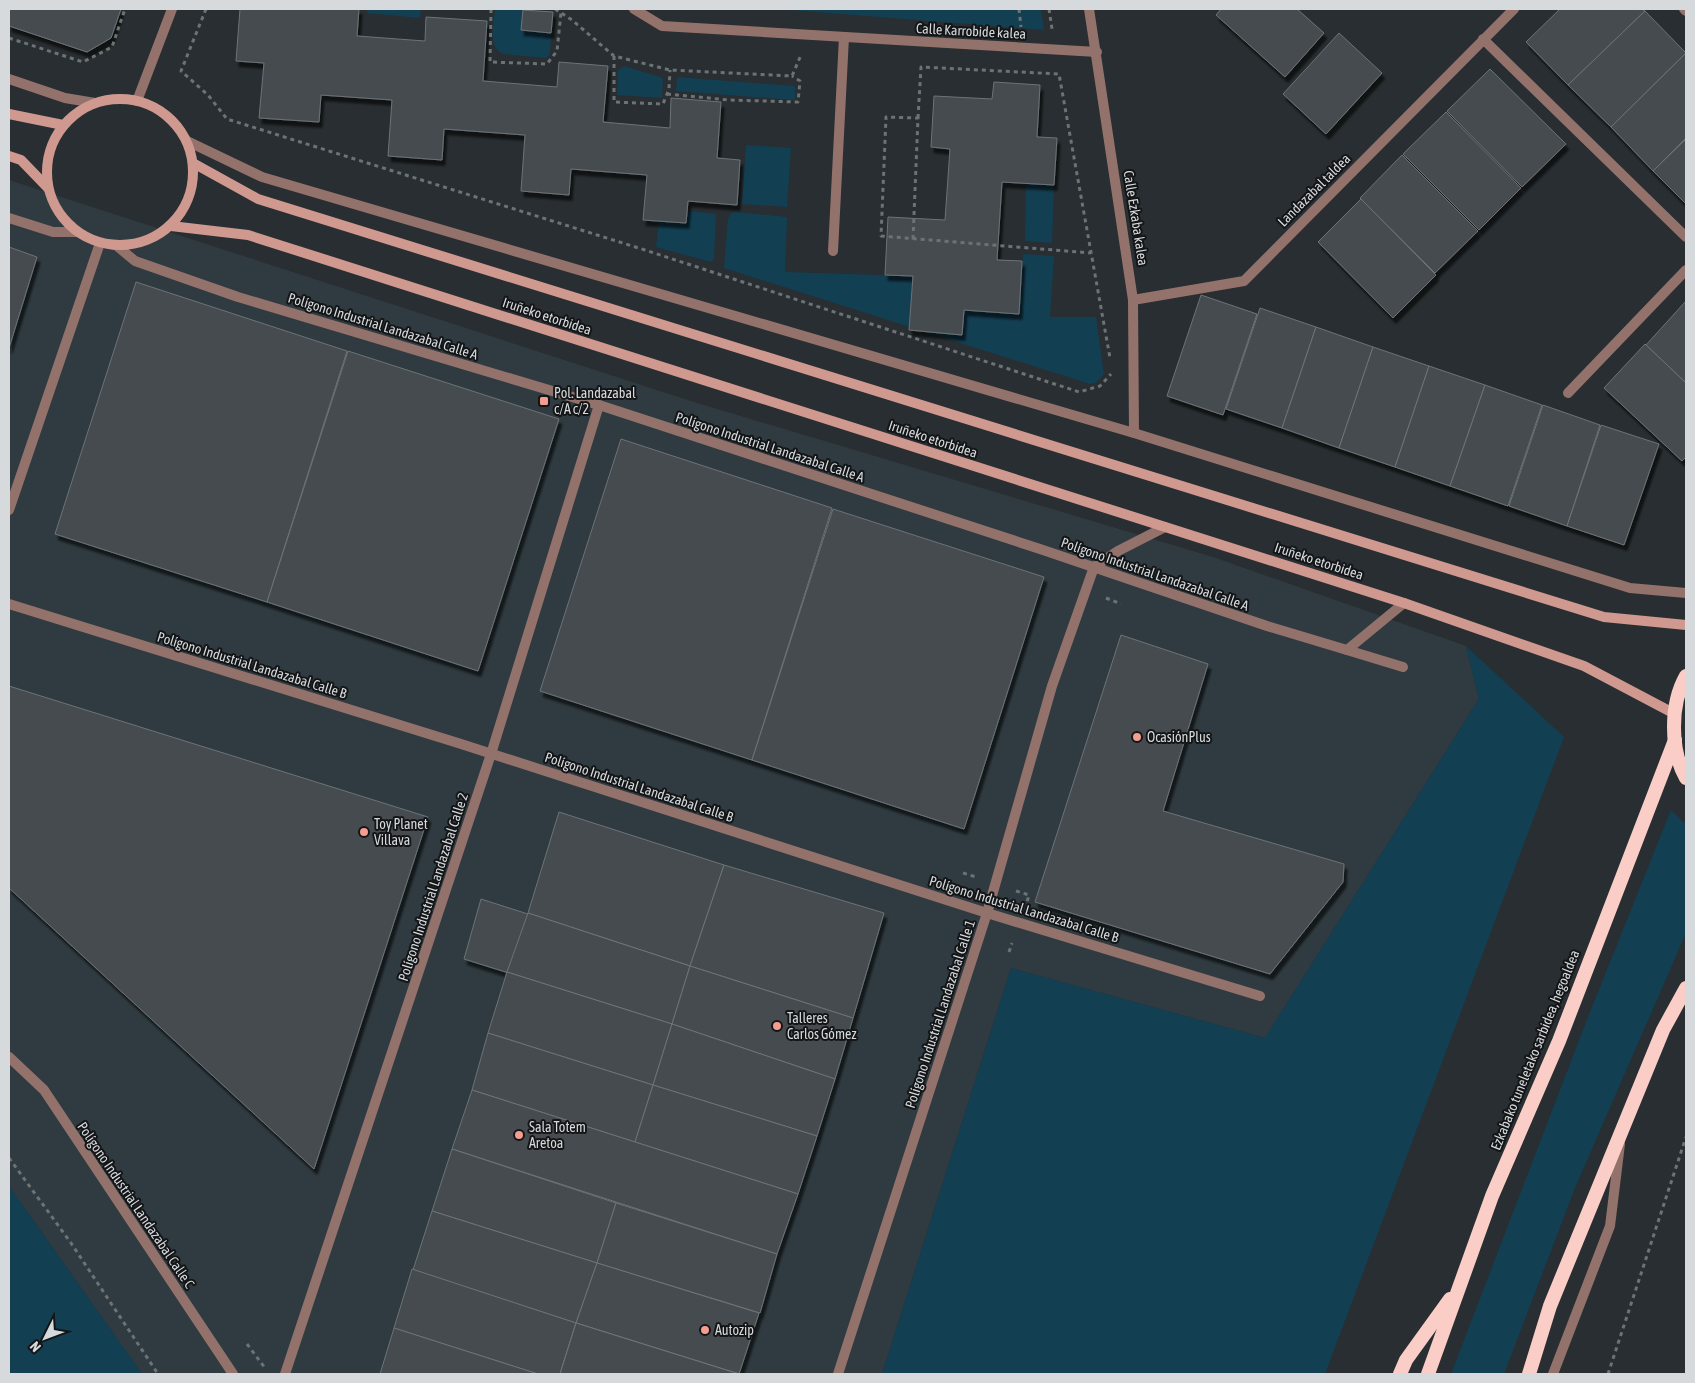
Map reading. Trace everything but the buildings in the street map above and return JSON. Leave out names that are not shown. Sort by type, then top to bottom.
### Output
[{"type":"highway","points":[[1686,676],[1675,714],[1675,740],[1686,778]]},
{"type":"highway","name":"Ezkabako tuneletako sarbidea, hegoaldea","points":[[1428,1374],[1492,1196],[1559,1041],[1675,740]]},
{"type":"highway","points":[[1528,1374],[1550,1306],[1621,1131],[1664,1030],[1686,988]]},
{"type":"highway","points":[[1400,1374],[1406,1360],[1460,1284]]},
{"type":"main road","points":[[9,156],[20,160],[48,188],[59,212],[77,232],[100,243],[117,246],[137,244],[155,237],[171,226],[185,208],[192,186],[193,163],[187,141],[172,120],[156,108],[137,101],[117,99],[95,103],[78,112],[63,125],[52,145],[47,166],[48,188]]},
{"type":"main road","points":[[9,114],[63,125]]},
{"type":"main road","name":"Iruñeko etorbidea","points":[[193,163],[258,199],[1604,617],[1686,625]]},
{"type":"main road","name":"Iruñeko etorbidea","points":[[171,226],[248,235],[1404,603],[1584,666],[1675,714]]},
{"type":"street","points":[[137,101],[172,9]]},
{"type":"street","name":"Calle Karrobide kalea","points":[[634,9],[662,26],[1097,52]]},
{"type":"street","name":"Calle Ezkaba kalea","points":[[1089,9],[1133,300],[1134,433]]},
{"type":"street","name":"Landazabal taldea","points":[[1133,300],[1244,281],[1514,9]]},
{"type":"street","points":[[833,251],[844,37]]},
{"type":"street","points":[[1483,39],[1686,237]]},
{"type":"street","points":[[9,79],[65,98],[95,103]]},
{"type":"street","points":[[187,141],[262,177],[1134,433],[1630,588],[1686,593]]},
{"type":"street","points":[[9,218],[53,232],[77,232]]},
{"type":"street","points":[[9,510],[100,243]]},
{"type":"street","name":"Polígono Industrial Landazabal Calle A","points":[[117,246],[135,262],[238,297],[599,406],[1094,567],[1267,626],[1404,667]]},
{"type":"street","points":[[1568,393],[1686,270]]},
{"type":"street","name":"Polígono Industrial Landazabal Calle 2","points":[[285,1374],[491,754],[599,406]]},
{"type":"street","points":[[1094,567],[1118,551],[1165,527]]},
{"type":"street","name":"Polígono Industrial Landazabal Calle 1","points":[[838,1374],[987,913],[1052,686],[1094,567]]},
{"type":"street","points":[[1346,650],[1404,603]]},
{"type":"street","name":"Polígono Industrial Landazabal Calle B","points":[[9,604],[491,754],[987,913],[1260,996]]},
{"type":"street","name":"Polígono Industrial Landazabal Calle C","points":[[9,1057],[44,1090],[233,1374]]},
{"type":"street","points":[[1553,1374],[1610,1226],[1621,1131]]},
{"type":"path","points":[[9,38],[82,62],[112,47],[125,9]]},
{"type":"path","points":[[206,9],[181,71],[208,95],[227,119],[645,250],[1079,392],[1100,386],[1112,372],[1059,74],[921,67],[913,239]]},
{"type":"path","points":[[491,9],[490,62],[547,64],[557,51],[561,13]]},
{"type":"path","points":[[555,9],[614,56],[670,70],[792,76],[800,81],[798,102],[729,100],[667,94]]},
{"type":"path","points":[[1019,9],[1021,33]]},
{"type":"path","points":[[792,76],[801,54]]},
{"type":"path","points":[[614,56],[614,102],[663,104],[667,94],[670,70]]},
{"type":"path","points":[[918,118],[886,117],[882,236],[1091,253]]},
{"type":"path","points":[[1608,1374],[1686,1137]]},
{"type":"path","points":[[9,1158],[71,1243],[158,1374]]},
{"type":"path","points":[[247,1344],[270,1374]]},
{"type":"shaded area","points":[[368,9],[421,9],[420,18],[367,13]]},
{"type":"shaded area","points":[[495,9],[523,10],[522,30],[551,33],[550,54],[546,58],[503,54],[498,50],[493,40]]},
{"type":"shaded area","points":[[1041,9],[1044,30],[791,10]]},
{"type":"shaded area","points":[[624,66],[663,78],[662,98],[617,95],[618,70]]},
{"type":"shaded area","points":[[677,77],[795,86],[795,100],[676,91]]},
{"type":"shaded area","points":[[746,145],[791,148],[787,207],[742,204]]},
{"type":"shaded area","points":[[9,180],[694,402],[1213,557],[1466,646],[1479,699],[1265,1038],[1011,968],[882,1374],[142,1374],[9,1186]]},
{"type":"shaded area","points":[[1026,183],[1054,185],[1052,243],[1025,241]]},
{"type":"shaded area","points":[[687,211],[716,214],[714,259],[711,262],[656,247],[659,221],[686,223]]},
{"type":"shaded area","points":[[731,213],[787,217],[785,272],[913,276],[909,326],[962,335],[964,310],[1019,313],[1023,254],[1054,256],[1050,317],[1096,317],[1104,374],[1096,383],[1090,384],[724,268],[728,219]]},
{"type":"shaded area","points":[[1466,646],[1564,737],[1325,1374],[882,1374],[1011,968],[1265,1038],[1479,699]]},
{"type":"shaded area","points":[[1671,810],[1686,825],[1686,933],[1575,1188],[1504,1374],[1451,1374],[1586,1022]]},
{"type":"shaded area","points":[[9,1186],[142,1374],[9,1374]]},
{"type":"place","name":"Pol. Landazabal c/A c/2","points":[[544,401]]},
{"type":"place","name":"OcasiónPlus","points":[[1137,737]]},
{"type":"place","name":"Toy Planet Villava","points":[[364,832]]},
{"type":"place","name":"Talleres Carlos Gómez","points":[[777,1026]]},
{"type":"place","name":"Sala Totem Aretoa","points":[[519,1135]]},
{"type":"place","name":"Autozip","points":[[705,1330]]}]
